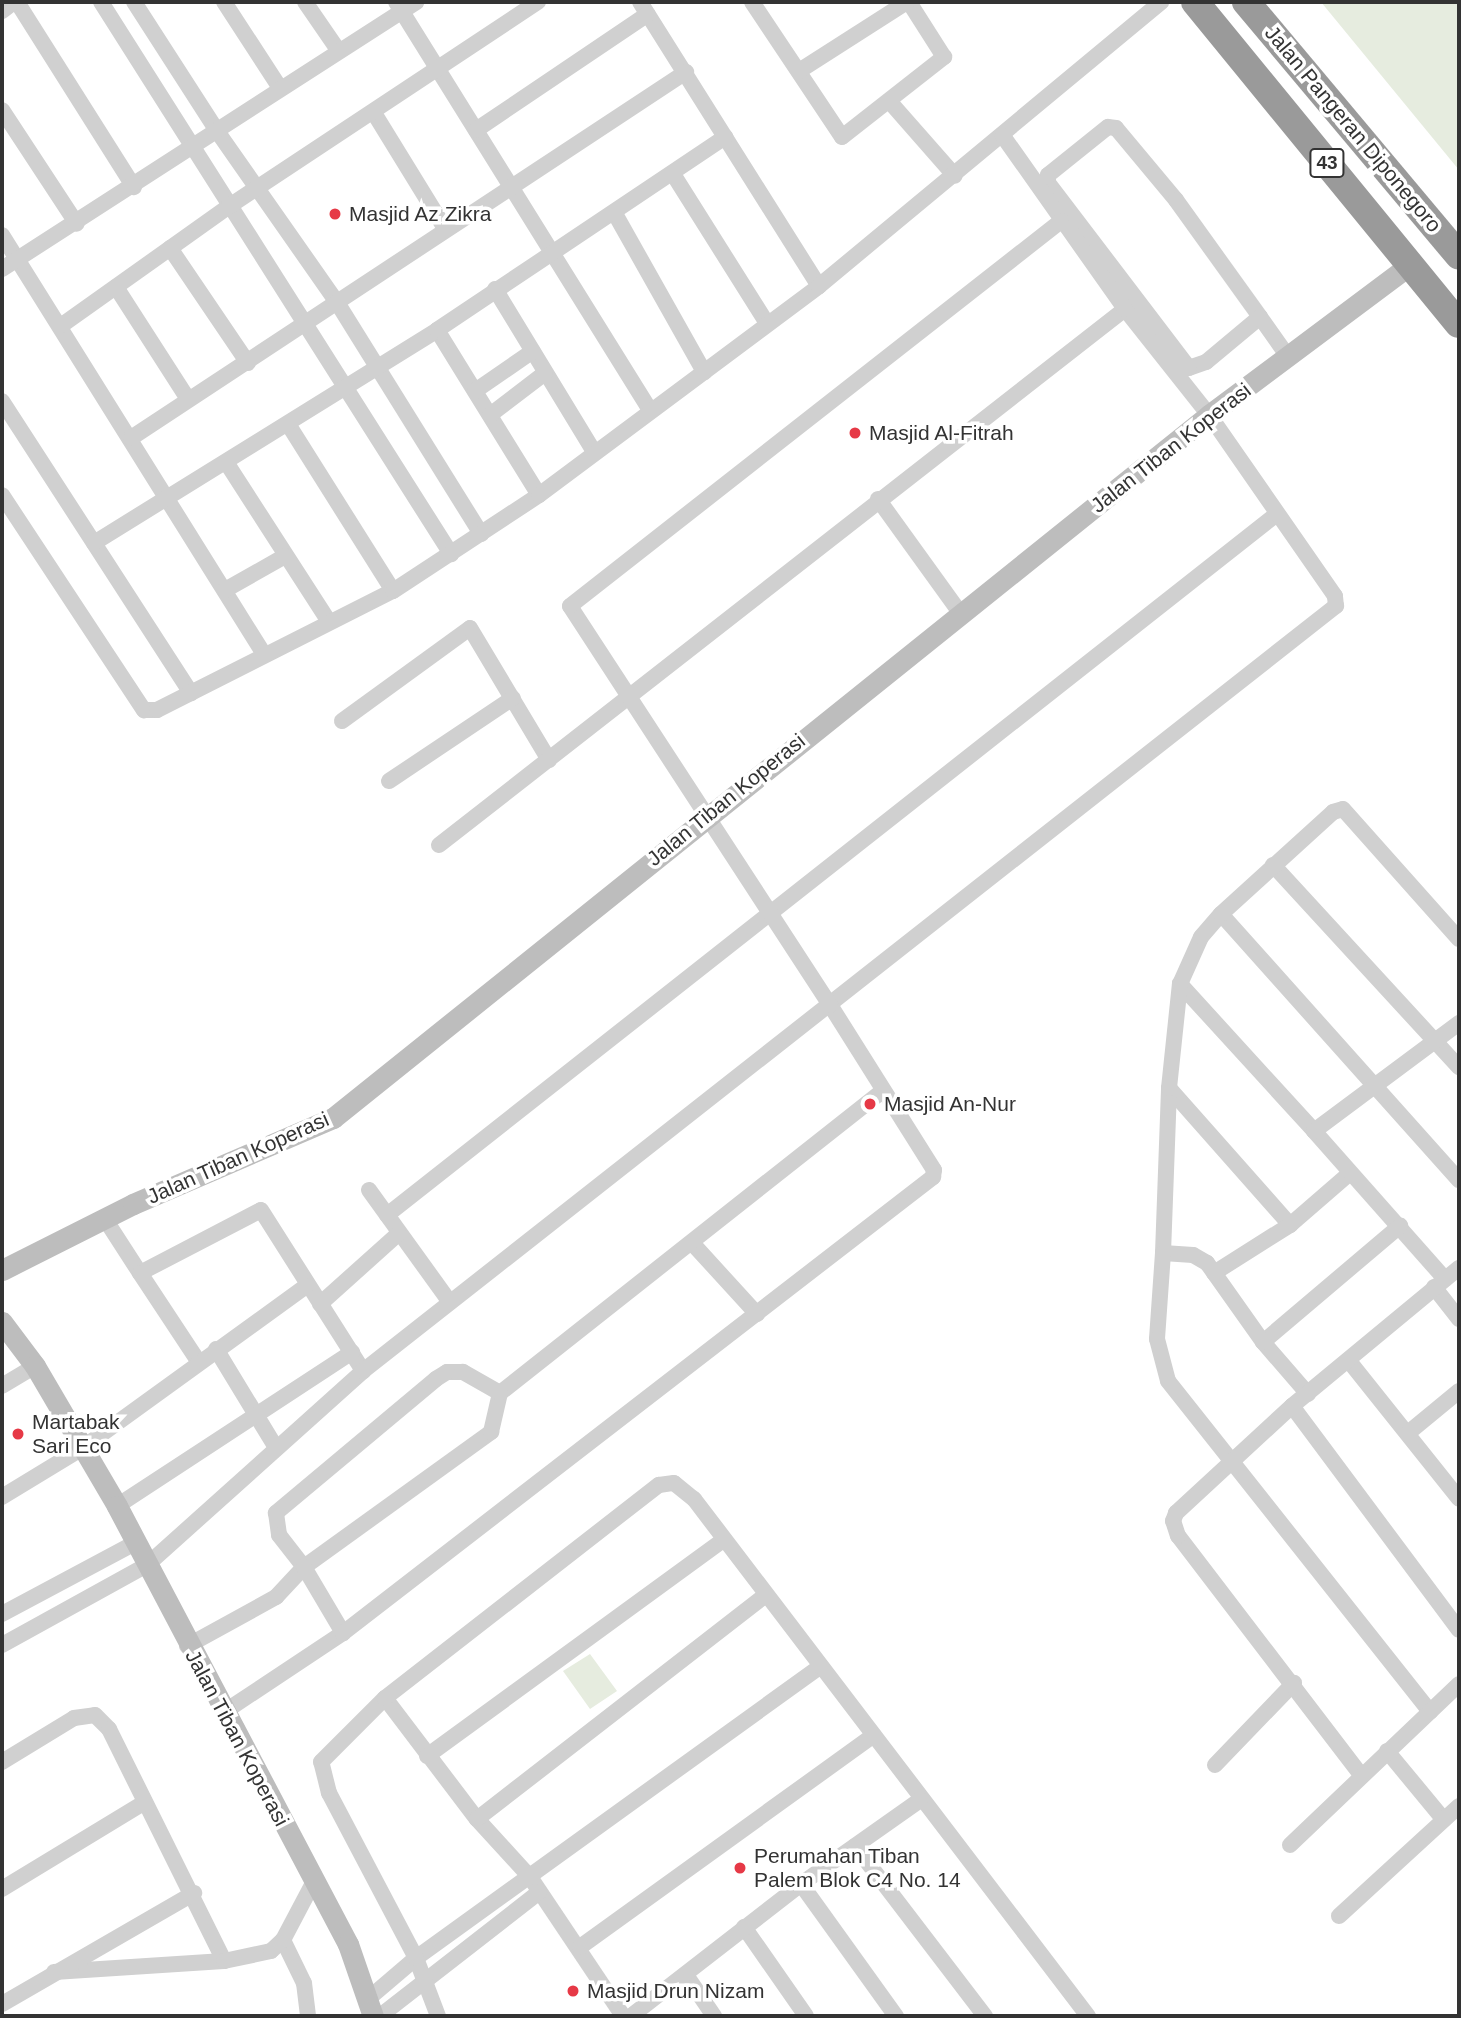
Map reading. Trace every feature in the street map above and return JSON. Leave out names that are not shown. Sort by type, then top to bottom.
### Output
[{"type":"highway","name":"Jalan Pangeran Diponegoro","points":[[1195,2],[1459,324]]},
{"type":"highway","name":"Jalan Pangeran Diponegoro","points":[[1246,2],[1459,256]]},
{"type":"street","points":[[2,10],[15,2],[134,187]]},
{"type":"street","points":[[101,2],[228,207],[309,324],[452,554]]},
{"type":"street","points":[[134,2],[217,131],[338,304],[468,513],[474,538]]},
{"type":"street","points":[[223,2],[280,88]]},
{"type":"street","points":[[305,2],[338,50]]},
{"type":"street","points":[[62,325],[257,187],[374,113],[538,2]]},
{"type":"street","points":[[760,5],[799,72],[842,137],[944,57],[908,2],[799,72]]},
{"type":"street","points":[[2,495],[144,710],[157,710],[393,591],[539,495],[819,286],[955,176],[1161,2]]},
{"type":"street","points":[[2,269],[134,187],[405,5],[437,71],[555,251],[650,411]]},
{"type":"street","points":[[476,130],[644,8],[819,286]]},
{"type":"street","points":[[131,438],[309,324],[686,72]]},
{"type":"street","points":[[890,102],[955,176]]},
{"type":"street","points":[[2,110],[77,224]]},
{"type":"street","points":[[374,113],[446,230]]},
{"type":"street","points":[[1260,317],[1206,362],[1189,368],[1048,183],[1048,175],[1108,127],[1116,128],[1176,200],[1260,317],[1289,358]]},
{"type":"street","points":[[2,1645],[146,1565],[275,1446],[449,1301],[1336,606],[1335,596],[1209,415],[1125,309],[1003,136]]},
{"type":"street","points":[[94,543],[437,330],[725,137]]},
{"type":"street","points":[[673,174],[767,323]]},
{"type":"street","points":[[614,212],[705,372]]},
{"type":"street","points":[[224,1712],[343,1633],[933,1177],[934,1170],[882,1091],[830,1004],[769,916],[570,605],[1061,221]]},
{"type":"street","points":[[2,235],[62,325],[264,655]]},
{"type":"street","points":[[170,248],[248,363]]},
{"type":"street","name":"Jalan Tiban Koperasi","points":[[2,1270],[105,1219],[333,1118],[705,816],[1209,415],[1289,358],[1411,264]]},
{"type":"street","points":[[116,287],[188,400]]},
{"type":"street","points":[[495,289],[594,453]]},
{"type":"street","points":[[439,845],[878,499],[1125,309]]},
{"type":"street","points":[[437,330],[539,495]]},
{"type":"street","points":[[475,391],[533,351]]},
{"type":"street","points":[[490,415],[545,373]]},
{"type":"street","points":[[2,401],[191,693]]},
{"type":"street","points":[[288,424],[393,591]]},
{"type":"street","points":[[226,462],[329,622]]},
{"type":"street","points":[[878,499],[961,614]]},
{"type":"street","points":[[387,1215],[1277,514]]},
{"type":"street","points":[[225,590],[285,556]]},
{"type":"street","points":[[342,721],[470,628],[549,760]]},
{"type":"street","points":[[389,781],[513,698]]},
{"type":"street","points":[[1430,1712],[1231,1463],[1161,1369],[1157,1339],[1169,1088],[1180,984],[1201,937],[1220,914],[1333,812],[1349,811],[1459,939]]},
{"type":"street","points":[[1273,865],[1459,1067]]},
{"type":"street","points":[[1220,914],[1378,1086],[1459,1180]]},
{"type":"street","points":[[1180,984],[1400,1226],[1459,1318]]},
{"type":"street","points":[[1314,1131],[1378,1086],[1459,1023]]},
{"type":"street","points":[[1169,1088],[1290,1225]]},
{"type":"street","points":[[500,1392],[693,1244],[882,1091]]},
{"type":"street","points":[[1214,1273],[1290,1225],[1350,1173]]},
{"type":"street","points":[[369,1190],[398,1234],[449,1301]]},
{"type":"street","points":[[140,1273],[257,1208],[363,1371]]},
{"type":"street","points":[[105,1219],[198,1361]]},
{"type":"street","points":[[1264,1342],[1400,1226]]},
{"type":"street","points":[[320,1304],[398,1234]]},
{"type":"street","points":[[693,1244],[757,1314]]},
{"type":"street","points":[[1163,1253],[1202,1258],[1264,1342],[1308,1394]]},
{"type":"street","points":[[1361,1775],[1294,1683],[1174,1528],[1176,1513],[1292,1406],[1459,1268]]},
{"type":"street","points":[[2,1497],[81,1449],[198,1361],[306,1286]]},
{"type":"street","name":"Jalan Tiban Koperasi","points":[[2,1322],[35,1366],[81,1449],[117,1506],[187,1646],[348,1944],[374,2011]]},
{"type":"street","points":[[216,1349],[255,1418],[275,1446]]},
{"type":"street","points":[[117,1506],[352,1352]]},
{"type":"street","points":[[1349,1361],[1459,1499]]},
{"type":"street","points":[[2,1386],[35,1366]]},
{"type":"street","points":[[343,1633],[303,1567],[279,1535],[275,1522],[280,1505],[447,1372],[463,1372],[500,1392]]},
{"type":"street","points":[[1408,1433],[1459,1391]]},
{"type":"street","points":[[187,1646],[276,1597],[303,1567],[491,1432],[500,1405],[500,1392]]},
{"type":"street","points":[[1292,1406],[1459,1630]]},
{"type":"street","points":[[438,2016],[416,1958],[321,1774],[327,1752],[385,1698],[659,1485],[682,1487],[1088,2016]]},
{"type":"street","points":[[427,1756],[723,1540]]},
{"type":"street","points":[[2,1614],[135,1543]]},
{"type":"street","points":[[477,1819],[766,1595]]},
{"type":"street","points":[[374,2011],[416,1958],[820,1667]]},
{"type":"street","points":[[1215,1765],[1294,1683]]},
{"type":"street","points":[[1290,1845],[1459,1684]]},
{"type":"street","points":[[385,1698],[477,1819],[530,1877],[580,1947],[623,2016]]},
{"type":"street","points":[[2,1762],[74,1718],[95,1715],[109,1729],[194,1893],[225,1961]]},
{"type":"street","points":[[580,1947],[874,1735]]},
{"type":"street","points":[[1387,1751],[1444,1820]]},
{"type":"street","points":[[631,2016],[801,1884],[920,1800]]},
{"type":"street","points":[[2,1889],[145,1802]]},
{"type":"street","points":[[1339,1916],[1459,1807]]},
{"type":"street","points":[[855,1846],[985,2016]]},
{"type":"street","points":[[54,1972],[225,1961],[271,1951],[283,1940],[313,1883]]},
{"type":"street","points":[[801,1884],[896,2016]]},
{"type":"street","points":[[374,2011],[424,1978],[539,1892]]},
{"type":"street","points":[[2,2004],[194,1893]]},
{"type":"street","points":[[744,1927],[806,2016]]},
{"type":"street","points":[[283,1940],[304,1983],[309,2016]]},
{"type":"street","points":[[686,1975],[713,2016]]},
{"type":"shaded area","points":[[1321,2],[1459,2],[1459,170]]},
{"type":"shaded area","points":[[590,1654],[617,1691],[590,1709],[563,1671]]},
{"type":"place","name":"Masjid Az Zikra","points":[[335,214]]},
{"type":"place","name":"Masjid Al-Fitrah","points":[[855,433]]},
{"type":"place","name":"Masjid An-Nur","points":[[870,1104]]},
{"type":"place","name":"Martabak Sari Eco","points":[[18,1434]]},
{"type":"place","name":"Perumahan Tiban Palem Blok C4 No. 14","points":[[740,1868]]},
{"type":"place","name":"Masjid Drun Nizam","points":[[573,1991]]}]
